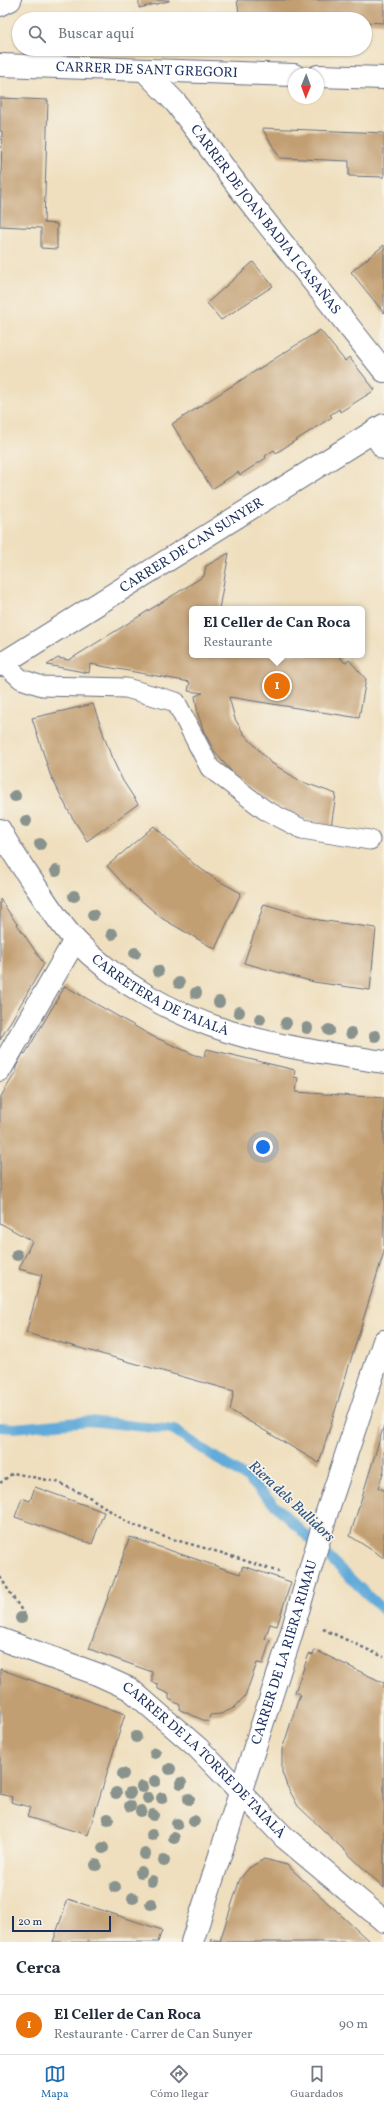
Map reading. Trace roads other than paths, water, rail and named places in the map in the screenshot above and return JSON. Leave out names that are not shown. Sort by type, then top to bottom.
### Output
[{"type":"street","points":[[0,5],[10,0]]},
{"type":"street","name":"CARRER DE SANT GREGORI","points":[[0,65],[288,75]]},
{"type":"street","name":"CARRER DE JOAN BADIA I CASAÑAS","points":[[144,70],[176,103],[246,197],[384,371]]},
{"type":"street","points":[[324,76],[384,78]]},
{"type":"street","name":"CARRER DE CAN SUNYER","points":[[2,664],[380,435]]},
{"type":"street","name":"CARRETERA DE TAIALÀ","points":[[0,830],[51,910],[75,940],[121,978],[150,997],[185,1014],[227,1031],[266,1041],[384,1062]]},
{"type":"street","points":[[0,1070],[75,940]]},
{"type":"street","name":"CARRER DE LA RIERA RIMAU","points":[[192,1942],[303,1597],[327,1512],[382,1355]]},
{"type":"street","name":"CARRER DE LA TORRE DE TAIALÀ","points":[[0,1639],[96,1674],[130,1690],[198,1748],[284,1837],[384,1921]]},
{"type":"lane","points":[[2,664],[20,679],[42,686],[126,688],[176,702],[210,768],[265,810],[302,829],[370,840]]},
{"type":"waterway","name":"Riera dels Bullidors","points":[[0,1427],[15,1428],[89,1421],[174,1430],[247,1478],[384,1611]]},
{"type":"place","name":"El Celler de Can Roca","points":[[277,686]]}]
